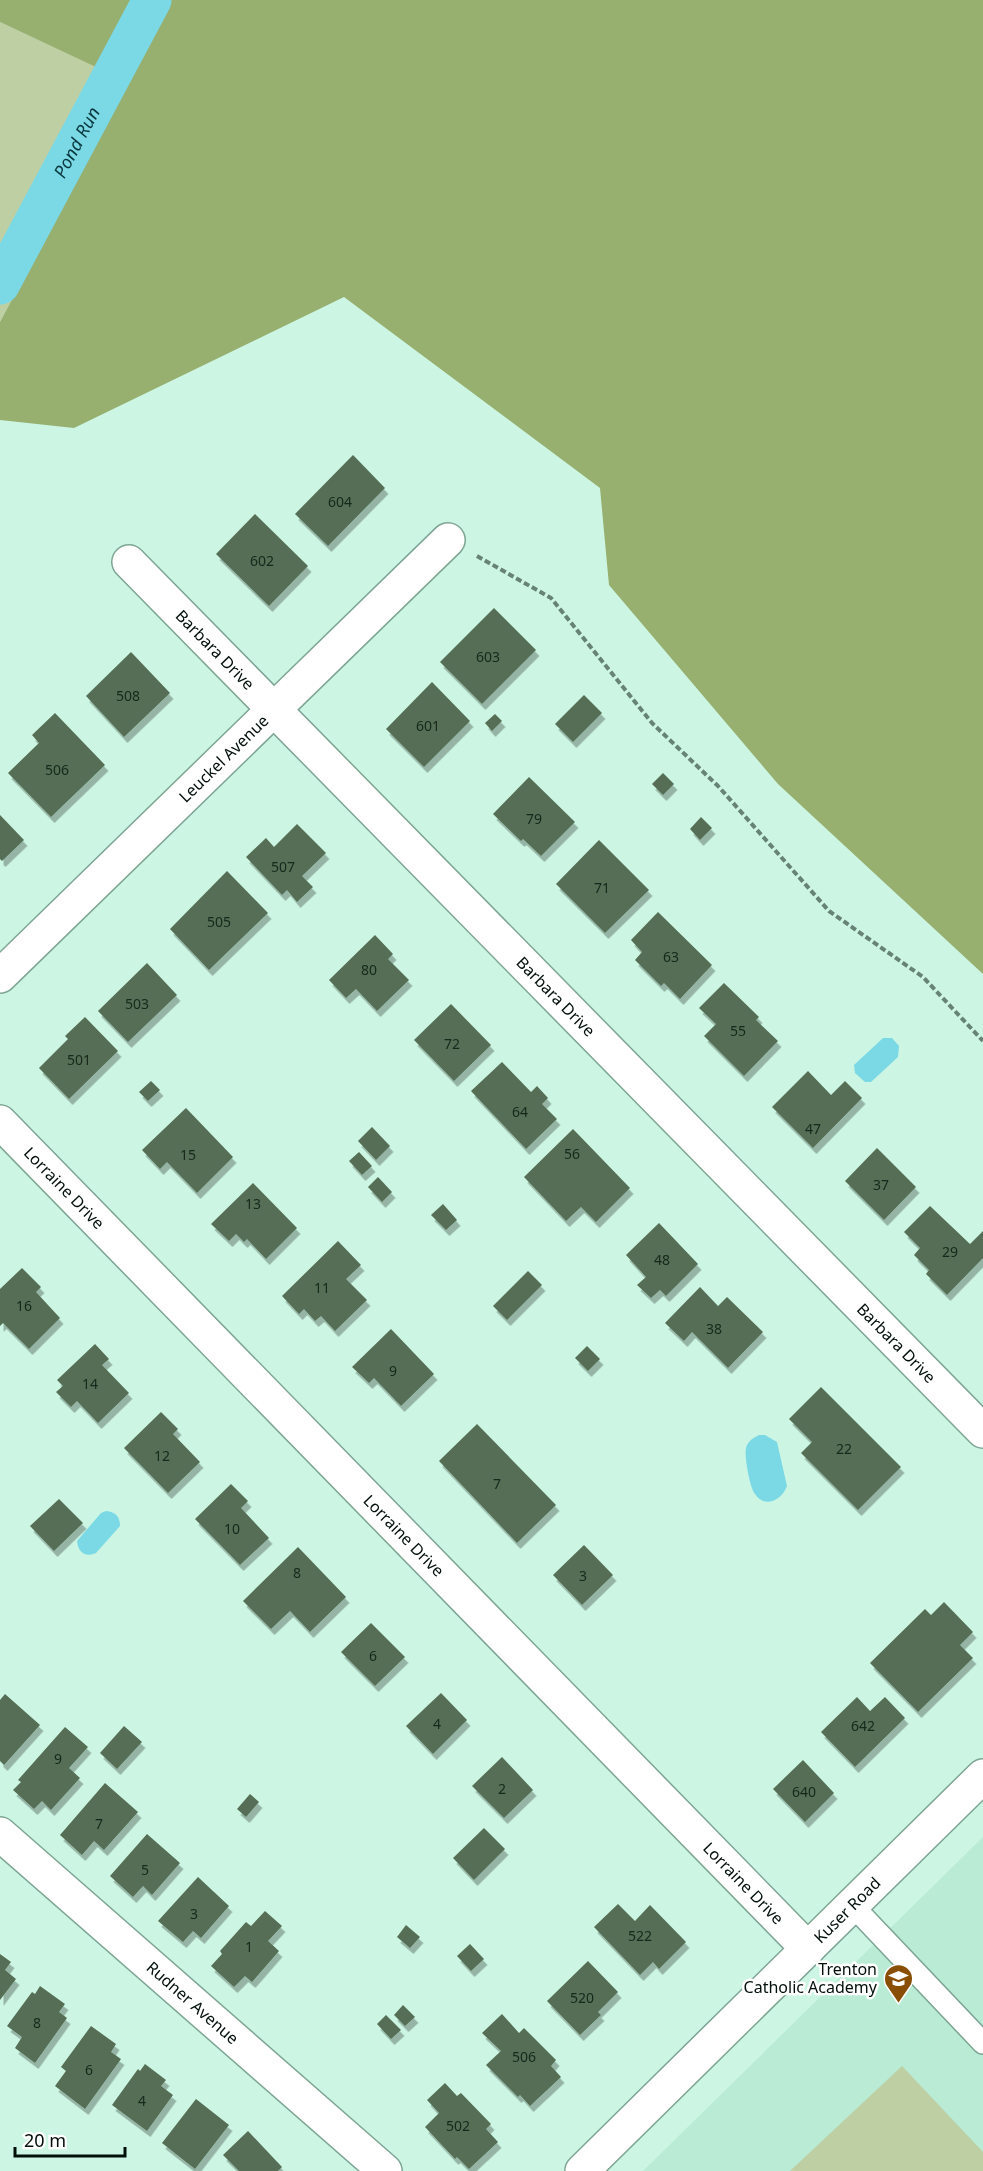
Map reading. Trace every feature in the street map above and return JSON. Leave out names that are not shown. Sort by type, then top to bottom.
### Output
[{"type":"street","name":"Leuckel Avenue","points":[[0,976],[448,540]]},
{"type":"street","name":"Barbara Drive","points":[[129,562],[983,1431]]},
{"type":"street","name":"Lorraine Drive","points":[[0,1122],[808,1949]]},
{"type":"street","name":"Kuser Road","points":[[582,2171],[983,1776]]},
{"type":"street","name":"Rudner Avenue","points":[[0,1834],[385,2171]]},
{"type":"lane","points":[[852,1905],[983,2043]]},
{"type":"path","points":[[448,540],[551,598],[652,723],[718,786],[829,911],[923,976],[983,1041]]},
{"type":"shaded area","points":[[0,22],[128,81],[0,322]]},
{"type":"shaded area","name":"Trenton Catholic Academy","points":[[983,1837],[983,2171],[643,2171]]},
{"type":"shaded area","points":[[902,2066],[983,2152],[983,2171],[790,2171]]},
{"type":"green space","points":[[0,0],[983,0],[983,974],[778,784],[609,585],[600,488],[344,297],[74,428],[0,420],[0,322],[128,82],[0,22]]},
{"type":"water","points":[[883,1038],[892,1038],[899,1046],[898,1057],[871,1082],[865,1082],[855,1073],[854,1065]]},
{"type":"water","points":[[759,1435],[765,1435],[777,1442],[787,1486],[777,1499],[768,1502],[759,1499],[755,1494],[747,1464],[747,1446]]},
{"type":"water","points":[[106,1511],[117,1516],[120,1526],[96,1553],[89,1555],[83,1553],[77,1541],[101,1513]]},
{"type":"building","points":[[353,455],[385,488],[328,546],[295,514]]},
{"type":"building","points":[[255,514],[308,566],[269,606],[216,554]]},
{"type":"building","points":[[494,608],[536,650],[482,704],[440,662]]},
{"type":"building","points":[[131,652],[170,693],[124,737],[86,696]]},
{"type":"building","points":[[432,682],[470,721],[424,767],[386,729]]},
{"type":"building","points":[[584,695],[602,713],[573,742],[555,724]]},
{"type":"building","points":[[55,713],[105,765],[51,817],[8,773],[39,743],[32,735]]},
{"type":"building","points":[[495,714],[502,721],[492,731],[485,723]]},
{"type":"building","points":[[663,773],[674,784],[663,795],[652,784]]},
{"type":"building","points":[[529,777],[575,822],[541,856],[523,839],[521,841],[493,814]]},
{"type":"building","points":[[0,815],[24,840],[2,861],[0,859]]},
{"type":"building","points":[[701,817],[712,828],[700,840],[690,829]]},
{"type":"building","points":[[297,824],[326,853],[302,876],[313,887],[297,902],[287,890],[282,895],[246,857],[266,838],[274,847]]},
{"type":"building","points":[[599,840],[649,890],[605,933],[556,884]]},
{"type":"building","points":[[227,871],[268,913],[209,970],[170,929]]},
{"type":"building","points":[[658,912],[712,965],[680,999],[664,983],[661,986],[635,960],[642,952],[631,940]]},
{"type":"building","points":[[375,935],[393,954],[388,959],[409,980],[377,1011],[356,989],[346,998],[329,980]]},
{"type":"building","points":[[147,963],[177,995],[128,1042],[98,1011]]},
{"type":"building","points":[[724,983],[759,1017],[756,1020],[778,1041],[744,1076],[704,1036],[716,1024],[699,1008]]},
{"type":"building","points":[[451,1004],[491,1045],[454,1081],[414,1040]]},
{"type":"building","points":[[85,1017],[118,1051],[69,1099],[39,1068],[68,1039],[65,1036]]},
{"type":"building","points":[[502,1062],[531,1092],[537,1086],[548,1098],[542,1104],[557,1119],[526,1149],[471,1091]]},
{"type":"building","points":[[808,1071],[831,1095],[845,1081],[862,1098],[813,1148],[772,1107]]},
{"type":"building","points":[[151,1081],[160,1090],[148,1101],[139,1092]]},
{"type":"building","points":[[186,1108],[233,1157],[197,1193],[167,1162],[160,1169],[142,1150]]},
{"type":"building","points":[[372,1127],[390,1146],[376,1160],[358,1141]]},
{"type":"building","points":[[573,1129],[630,1188],[596,1222],[581,1207],[566,1221],[524,1177]]},
{"type":"building","points":[[877,1148],[916,1187],[884,1220],[845,1181]]},
{"type":"building","points":[[359,1152],[372,1166],[362,1175],[349,1161]]},
{"type":"building","points":[[378,1177],[392,1192],[382,1202],[368,1187]]},
{"type":"building","points":[[253,1183],[297,1228],[266,1259],[247,1239],[244,1242],[236,1234],[229,1241],[211,1224]]},
{"type":"building","points":[[443,1204],[457,1220],[446,1230],[431,1215]]},
{"type":"building","points":[[930,1206],[970,1244],[983,1231],[983,1258],[947,1295],[926,1274],[929,1270],[914,1255],[920,1248],[904,1232]]},
{"type":"building","points":[[659,1223],[698,1264],[666,1296],[660,1290],[651,1298],[637,1285],[646,1277],[626,1255]]},
{"type":"building","points":[[338,1241],[361,1265],[346,1279],[367,1300],[335,1331],[321,1316],[315,1321],[304,1309],[299,1314],[282,1296]]},
{"type":"building","points":[[22,1268],[41,1287],[36,1292],[60,1318],[29,1349],[3,1323],[0,1326],[0,1289]]},
{"type":"building","points":[[528,1271],[542,1285],[507,1320],[493,1306]]},
{"type":"building","points":[[700,1287],[718,1306],[727,1297],[763,1332],[728,1368],[692,1332],[684,1341],[665,1323]]},
{"type":"building","points":[[391,1329],[434,1374],[401,1406],[374,1378],[369,1383],[352,1367]]},
{"type":"building","points":[[95,1344],[109,1359],[102,1365],[129,1393],[98,1423],[77,1401],[71,1407],[56,1392],[63,1386],[57,1380]]},
{"type":"building","points":[[587,1346],[600,1359],[588,1371],[575,1358]]},
{"type":"building","points":[[821,1387],[901,1467],[858,1510],[801,1453],[812,1442],[789,1419]]},
{"type":"building","points":[[161,1412],[178,1429],[173,1434],[200,1462],[168,1493],[124,1448]]},
{"type":"building","points":[[477,1424],[556,1505],[517,1543],[439,1461]]},
{"type":"building","points":[[231,1484],[248,1501],[241,1508],[269,1538],[240,1565],[195,1519]]},
{"type":"building","points":[[59,1499],[83,1523],[54,1551],[30,1526]]},
{"type":"building","points":[[584,1545],[613,1575],[582,1605],[553,1575]]},
{"type":"building","points":[[298,1547],[346,1597],[310,1632],[290,1611],[271,1629],[243,1601]]},
{"type":"building","points":[[944,1602],[973,1632],[960,1645],[973,1658],[918,1712],[870,1663],[925,1609],[931,1615]]},
{"type":"building","points":[[371,1623],[405,1657],[375,1686],[341,1652]]},
{"type":"building","points":[[441,1693],[467,1720],[433,1754],[406,1726]]},
{"type":"building","points":[[5,1694],[40,1725],[4,1765],[0,1761],[0,1700]]},
{"type":"building","points":[[857,1697],[870,1711],[885,1697],[905,1718],[855,1767],[821,1732]]},
{"type":"building","points":[[124,1726],[142,1742],[117,1769],[100,1753]]},
{"type":"building","points":[[65,1727],[88,1747],[69,1768],[80,1778],[51,1810],[42,1801],[34,1809],[13,1790],[21,1782],[18,1780]]},
{"type":"building","points":[[502,1757],[533,1790],[504,1818],[472,1786]]},
{"type":"building","points":[[803,1760],[834,1793],[805,1822],[773,1789]]},
{"type":"building","points":[[105,1783],[138,1812],[104,1850],[94,1841],[82,1855],[60,1835]]},
{"type":"building","points":[[250,1794],[259,1802],[246,1817],[237,1809]]},
{"type":"building","points":[[484,1828],[505,1849],[474,1880],[453,1858]]},
{"type":"building","points":[[147,1834],[180,1863],[152,1895],[143,1886],[133,1897],[110,1876]]},
{"type":"building","points":[[198,1877],[229,1906],[201,1938],[193,1931],[183,1942],[158,1921]]},
{"type":"building","points":[[618,1904],[635,1921],[650,1905],[686,1942],[659,1969],[653,1962],[640,1975],[594,1927]]},
{"type":"building","points":[[265,1911],[282,1926],[268,1941],[279,1951],[252,1982],[245,1976],[234,1987],[211,1966],[222,1954],[220,1951],[246,1922],[251,1926]]},
{"type":"building","points":[[406,1925],[420,1937],[410,1948],[397,1937]]},
{"type":"building","points":[[470,1944],[484,1959],[471,1971],[457,1956]]},
{"type":"building","points":[[0,1954],[11,1962],[5,1970],[16,1979],[0,2000]]},
{"type":"building","points":[[588,1961],[618,1992],[598,2012],[601,2015],[580,2035],[547,2001]]},
{"type":"building","points":[[40,1986],[65,2004],[59,2012],[67,2018],[35,2063],[15,2048],[22,2037],[7,2026],[32,1992],[35,1994]]},
{"type":"building","points":[[403,2005],[415,2017],[405,2026],[394,2015]]},
{"type":"building","points":[[502,2014],[519,2033],[524,2028],[556,2060],[551,2066],[561,2077],[530,2106],[486,2065],[501,2051],[482,2033]]},
{"type":"building","points":[[386,2015],[401,2030],[391,2039],[377,2024]]},
{"type":"building","points":[[91,2026],[116,2044],[111,2052],[121,2059],[85,2109],[55,2086],[66,2071],[61,2067]]},
{"type":"building","points":[[145,2064],[166,2080],[161,2086],[173,2095],[147,2131],[112,2105],[138,2069],[140,2071]]},
{"type":"building","points":[[445,2083],[457,2096],[461,2093],[491,2124],[486,2129],[498,2142],[469,2169],[457,2157],[455,2159],[425,2127],[439,2113],[427,2100]]},
{"type":"building","points":[[196,2099],[229,2125],[195,2169],[162,2143]]},
{"type":"building","points":[[248,2131],[282,2167],[278,2171],[239,2171],[223,2155]]},
{"type":"waterway","name":"Pond Run","points":[[0,285],[152,0]]},
{"type":"place","name":"Trenton Catholic Academy","points":[[898,2004]]}]
